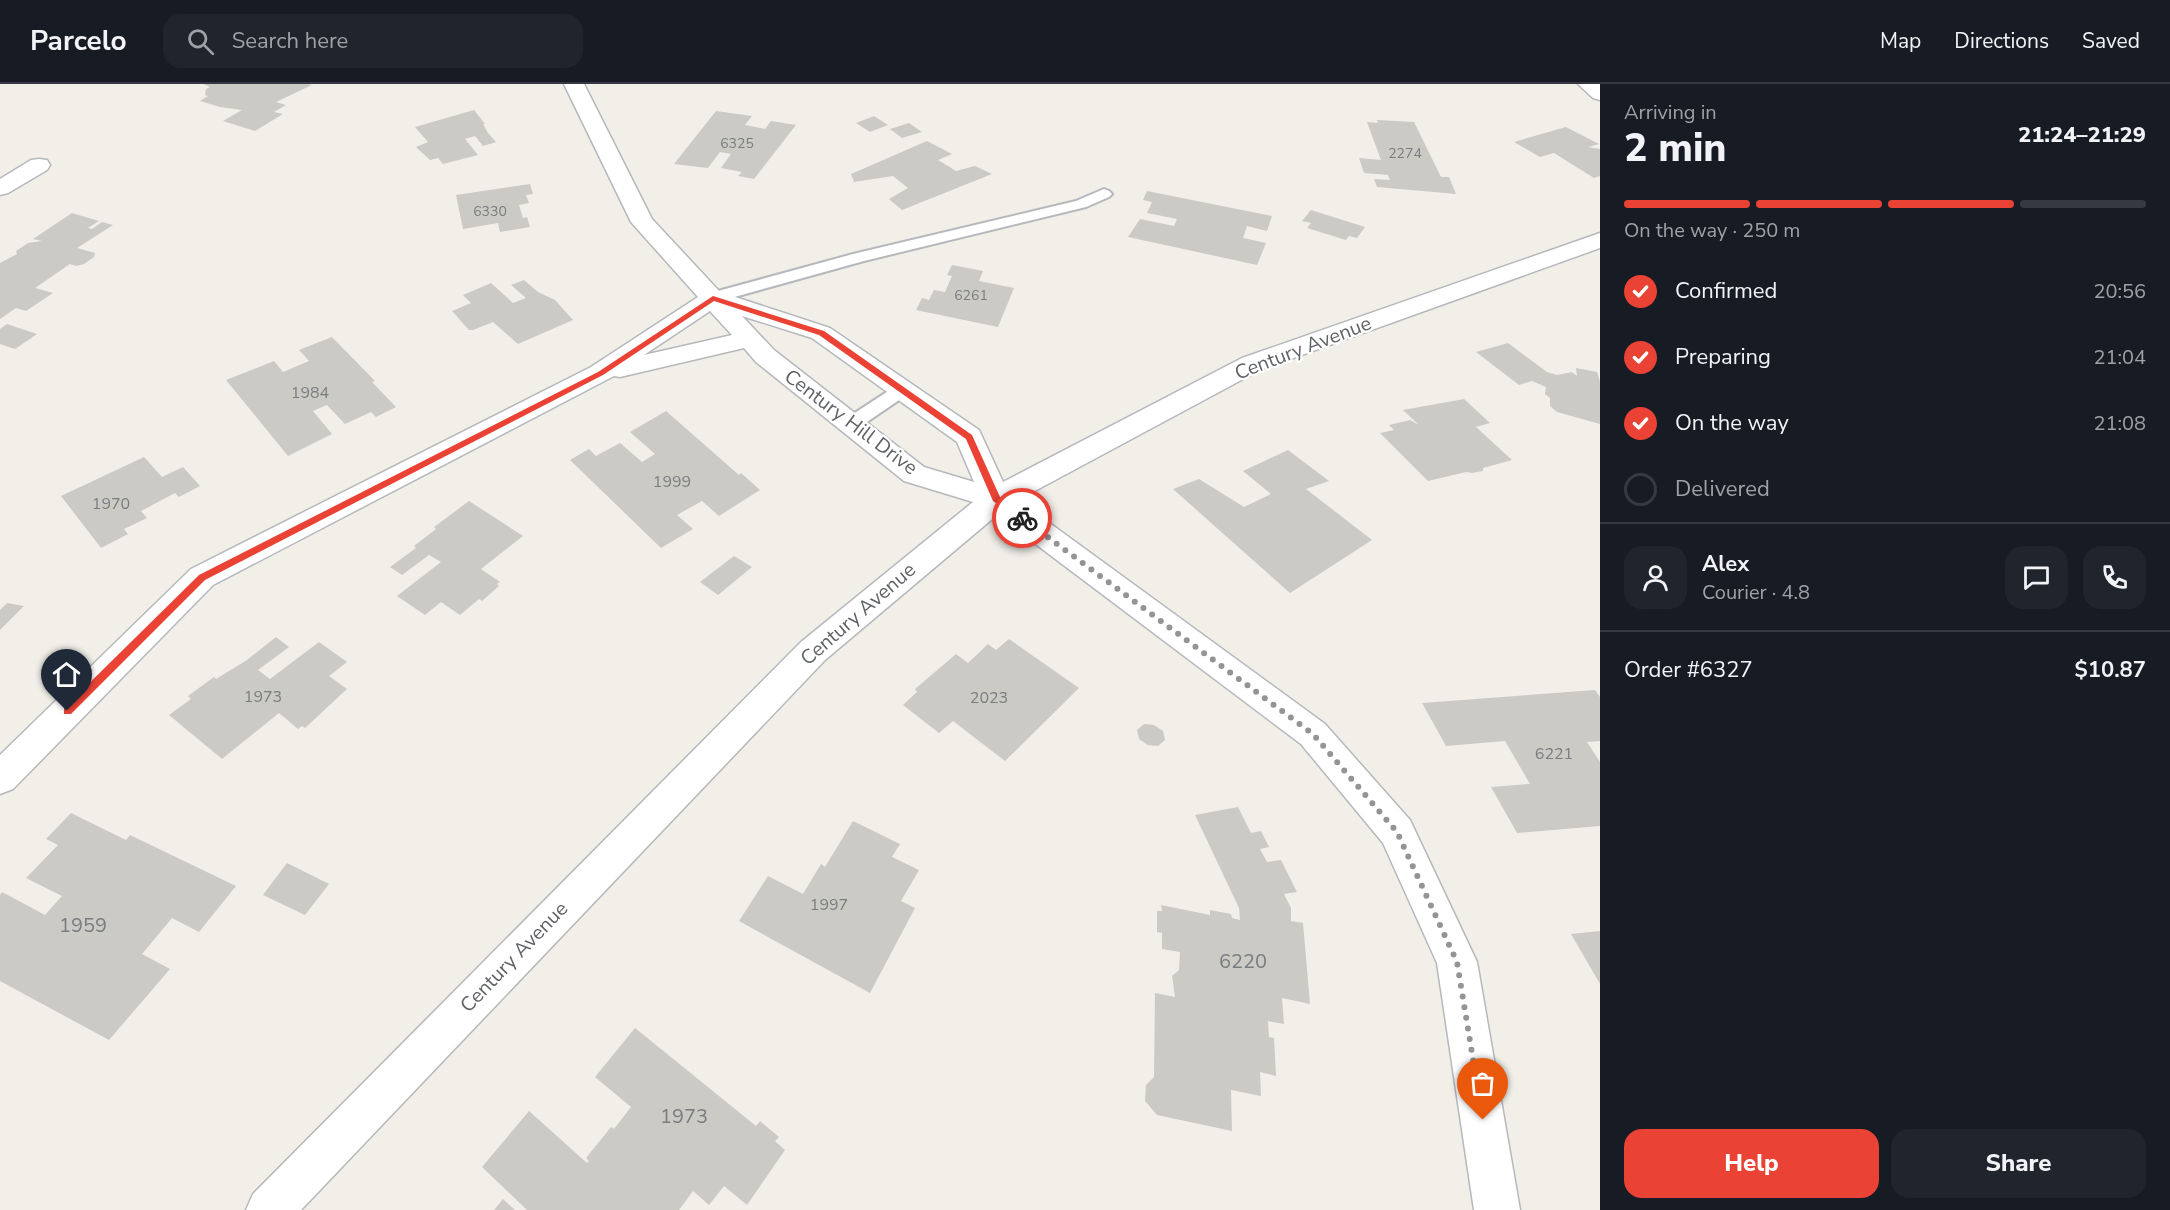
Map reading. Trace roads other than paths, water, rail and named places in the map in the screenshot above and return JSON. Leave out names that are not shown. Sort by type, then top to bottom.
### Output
[{"type":"street","name":"Century Hill Drive","points":[[574,84],[642,222],[765,356],[914,474],[996,499],[1313,734],[1397,832],[1457,962],[1497,1210]]},
{"type":"street","points":[[1588,84],[1600,94]]},
{"type":"street","points":[[0,188],[39,165]]},
{"type":"street","name":"Century Avenue","points":[[269,1210],[813,651],[996,499],[1251,364],[1600,240]]},
{"type":"street","name":"Century Hill Drive","points":[[713,298],[821,333],[969,437],[996,499]]},
{"type":"street","points":[[0,778],[202,578],[600,373],[713,298]]},
{"type":"street","points":[[600,373],[750,339]]},
{"type":"lane","points":[[713,298],[859,257],[1081,204],[1104,194]]},
{"type":"lane","points":[[851,424],[902,390]]}]
